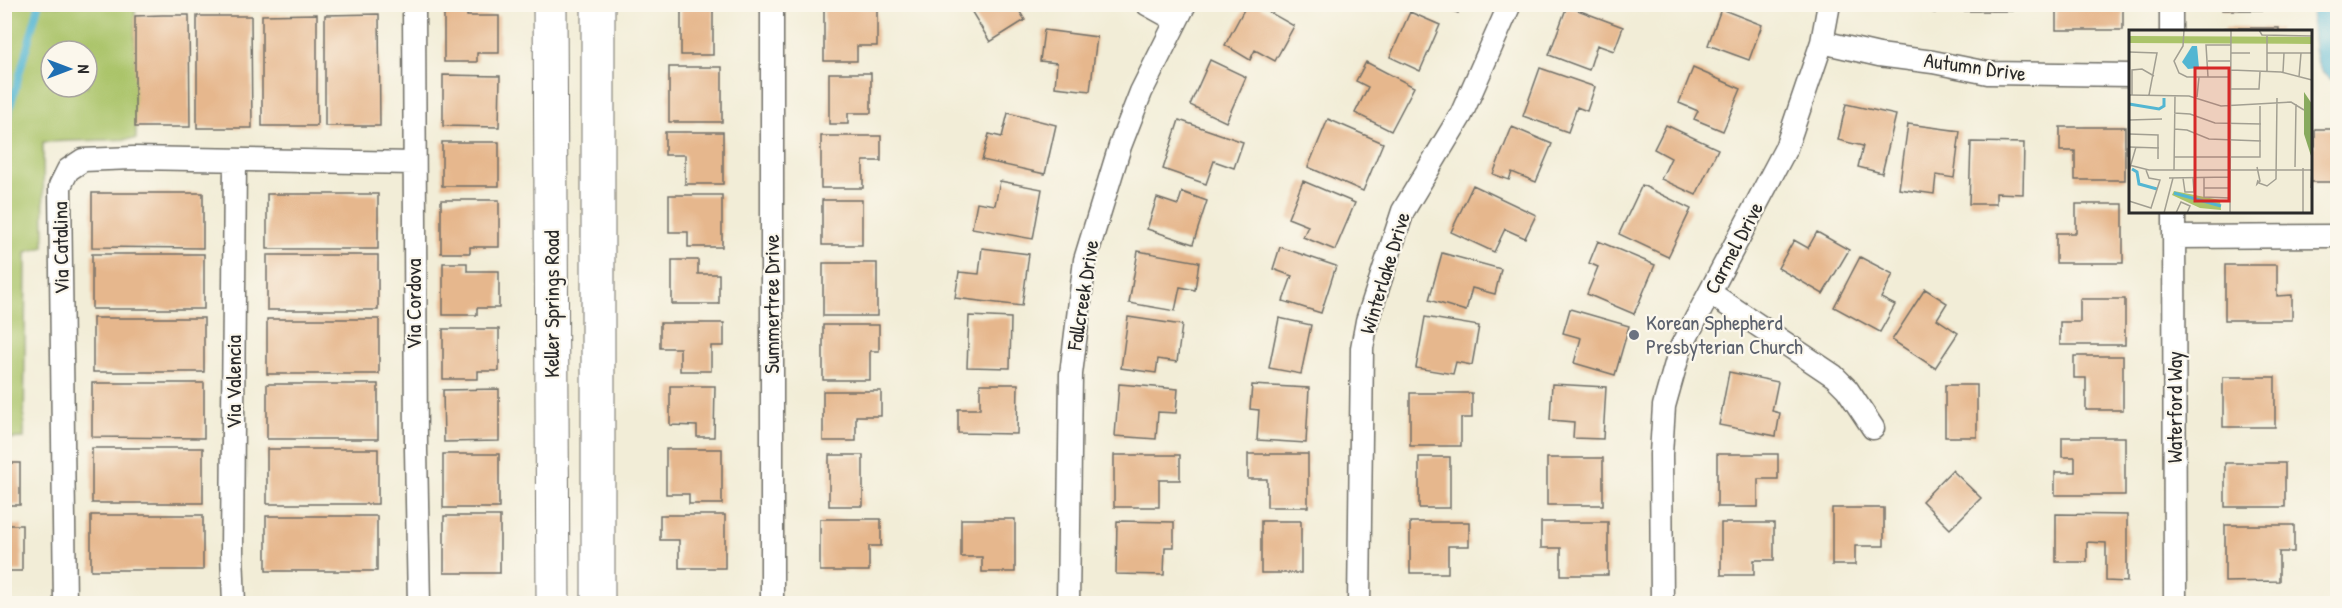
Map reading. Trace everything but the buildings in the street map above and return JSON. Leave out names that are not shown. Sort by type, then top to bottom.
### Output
[{"type":"main road","name":"Keller Springs Road","points":[[550,4],[553,603]]},
{"type":"main road","points":[[597,4],[598,603]]},
{"type":"street","name":"Via Cordova","points":[[414,4],[413,163],[419,603]]},
{"type":"street","name":"Summertree Drive","points":[[772,4],[772,603]]},
{"type":"street","points":[[1147,4],[1180,12]]},
{"type":"street","name":"Winterlake Drive","points":[[1359,603],[1362,348],[1367,321],[1403,211],[1461,115],[1510,4]]},
{"type":"street","name":"Carmel Drive","points":[[1662,603],[1661,454],[1664,406],[1680,349],[1786,148],[1822,42],[1829,4]]},
{"type":"street","points":[[2170,30],[2171,4]]},
{"type":"street","name":"Fallcreek Drive","points":[[1068,603],[1071,374],[1085,260],[1120,146],[1141,92],[1180,12]]},
{"type":"street","name":"Autumn Drive","points":[[1822,42],[1879,55],[1933,62],[1988,73],[2129,75]]},
{"type":"street","name":"Via Catalina","points":[[65,603],[60,186],[68,170],[83,160],[133,158],[413,163]]},
{"type":"street","name":"Via Valencia","points":[[234,603],[232,552],[235,160]]},
{"type":"street","name":"Waterford Way","points":[[2174,213],[2175,603]]},
{"type":"street","points":[[2174,237],[2337,236]]},
{"type":"street","points":[[1710,293],[1834,376],[1847,389],[1873,428]]},
{"type":"green space","points":[[4,5],[135,5],[136,139],[43,142],[44,247],[26,252],[24,438],[4,439]]},
{"type":"water","points":[[2312,5],[2337,5],[2337,82],[2328,77],[2317,60],[2314,49]]},
{"type":"waterway","points":[[4,130],[39,4]]},
{"type":"place","name":"Korean Sphepherd Presbyterian Church","points":[[1634,335]]}]
